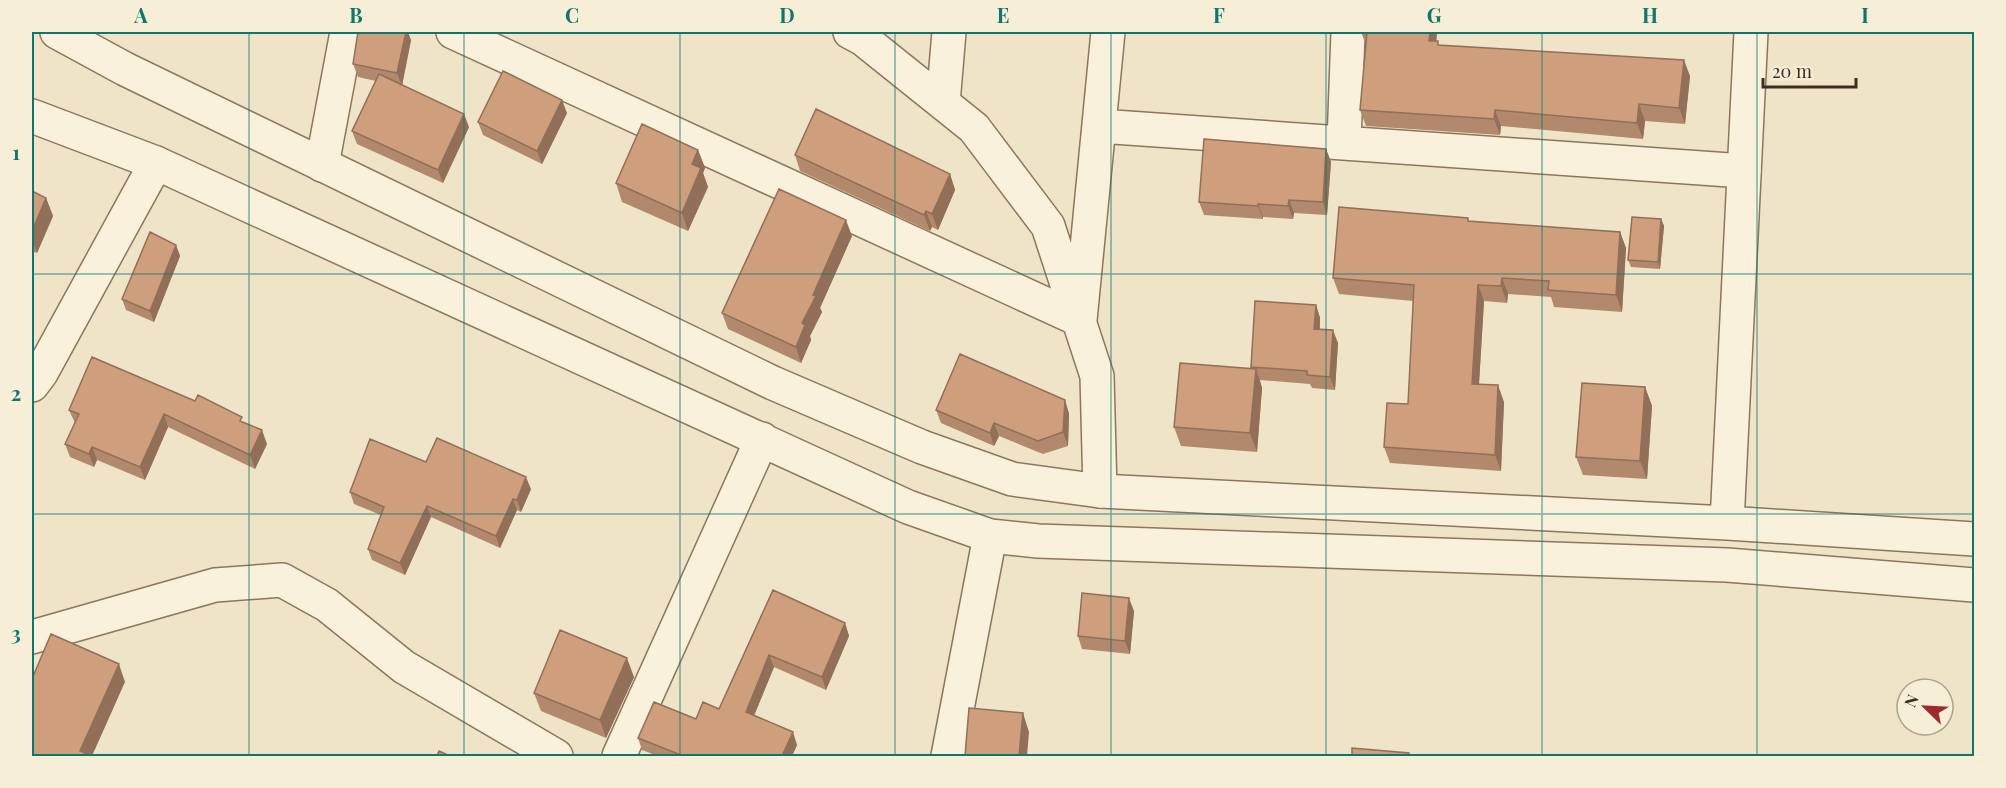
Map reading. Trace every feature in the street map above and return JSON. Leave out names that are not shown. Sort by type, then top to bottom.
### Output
[{"type":"street","points":[[57,32],[125,69],[773,383],[922,447],[1012,479],[1100,491],[1727,523],[1974,539]]},
{"type":"street","points":[[322,165],[347,32]]},
{"type":"street","points":[[453,32],[1080,320]]},
{"type":"street","points":[[850,32],[863,39],[974,128],[1048,226],[1097,376],[1100,491]]},
{"type":"street","points":[[943,103],[949,32]]},
{"type":"street","points":[[1080,320],[1108,32]]},
{"type":"street","points":[[1344,143],[1348,32]]},
{"type":"street","points":[[1727,523],[1751,32]]},
{"type":"street","points":[[32,116],[156,163],[908,507],[990,536],[1038,541],[1726,565],[1974,585]]},
{"type":"street","points":[[1099,126],[1744,171]]},
{"type":"street","points":[[32,385],[41,373],[156,163]]},
{"type":"street","points":[[619,756],[762,439]]},
{"type":"street","points":[[948,756],[990,536]]},
{"type":"street","points":[[32,637],[215,585],[282,580],[327,605],[404,667],[556,756]]},
{"type":"building","points":[[358,32],[406,32],[397,73],[353,64]]},
{"type":"building","points":[[1367,32],[1430,32],[1429,41],[1438,41],[1438,45],[1684,60],[1679,108],[1639,104],[1637,123],[1495,110],[1494,119],[1360,110]]},
{"type":"building","points":[[503,71],[562,100],[537,151],[478,122]]},
{"type":"building","points":[[379,74],[464,114],[438,170],[352,131]]},
{"type":"building","points":[[816,109],[950,174],[932,214],[926,211],[924,215],[795,155]]},
{"type":"building","points":[[642,124],[698,150],[692,164],[701,168],[682,213],[616,183]]},
{"type":"building","points":[[1204,139],[1326,149],[1323,202],[1289,200],[1288,206],[1258,204],[1258,206],[1199,202]]},
{"type":"building","points":[[779,189],[846,220],[813,295],[816,296],[802,323],[805,325],[796,347],[722,313]]},
{"type":"building","points":[[32,191],[46,198],[32,231]]},
{"type":"building","points":[[1339,207],[1468,218],[1468,221],[1620,232],[1616,295],[1548,290],[1549,281],[1502,278],[1501,286],[1478,285],[1472,384],[1498,385],[1495,455],[1384,447],[1387,403],[1408,404],[1414,285],[1333,278]]},
{"type":"building","points":[[1632,217],[1661,219],[1658,262],[1628,260]]},
{"type":"building","points":[[150,232],[176,245],[150,311],[122,299]]},
{"type":"building","points":[[1255,301],[1316,305],[1314,329],[1333,330],[1330,377],[1307,375],[1307,371],[1251,367]]},
{"type":"building","points":[[960,354],[1065,400],[1063,432],[1038,441],[994,423],[990,433],[936,410]]},
{"type":"building","points":[[92,357],[195,401],[198,395],[242,417],[240,421],[262,430],[250,455],[164,414],[140,467],[92,447],[89,454],[65,444],[79,414],[69,410]]},
{"type":"building","points":[[1180,363],[1256,369],[1250,433],[1174,427]]},
{"type":"building","points":[[1582,383],[1645,387],[1640,461],[1576,457]]},
{"type":"building","points":[[437,438],[526,477],[517,500],[513,499],[496,536],[427,506],[400,563],[368,549],[384,507],[350,492],[370,439],[426,462]]},
{"type":"building","points":[[773,590],[845,623],[822,677],[769,655],[746,712],[793,732],[782,756],[681,756],[638,738],[654,702],[696,719],[703,702],[719,709]]},
{"type":"building","points":[[1082,593],[1129,598],[1125,641],[1078,636]]},
{"type":"building","points":[[560,630],[627,658],[600,720],[534,693]]},
{"type":"building","points":[[51,634],[119,664],[80,751],[91,756],[32,756],[32,679]]},
{"type":"building","points":[[969,708],[1023,713],[1019,756],[965,756]]},
{"type":"building","points":[[1352,748],[1409,753],[1409,756],[1352,756]]},
{"type":"building","points":[[439,751],[450,756],[437,756]]}]
